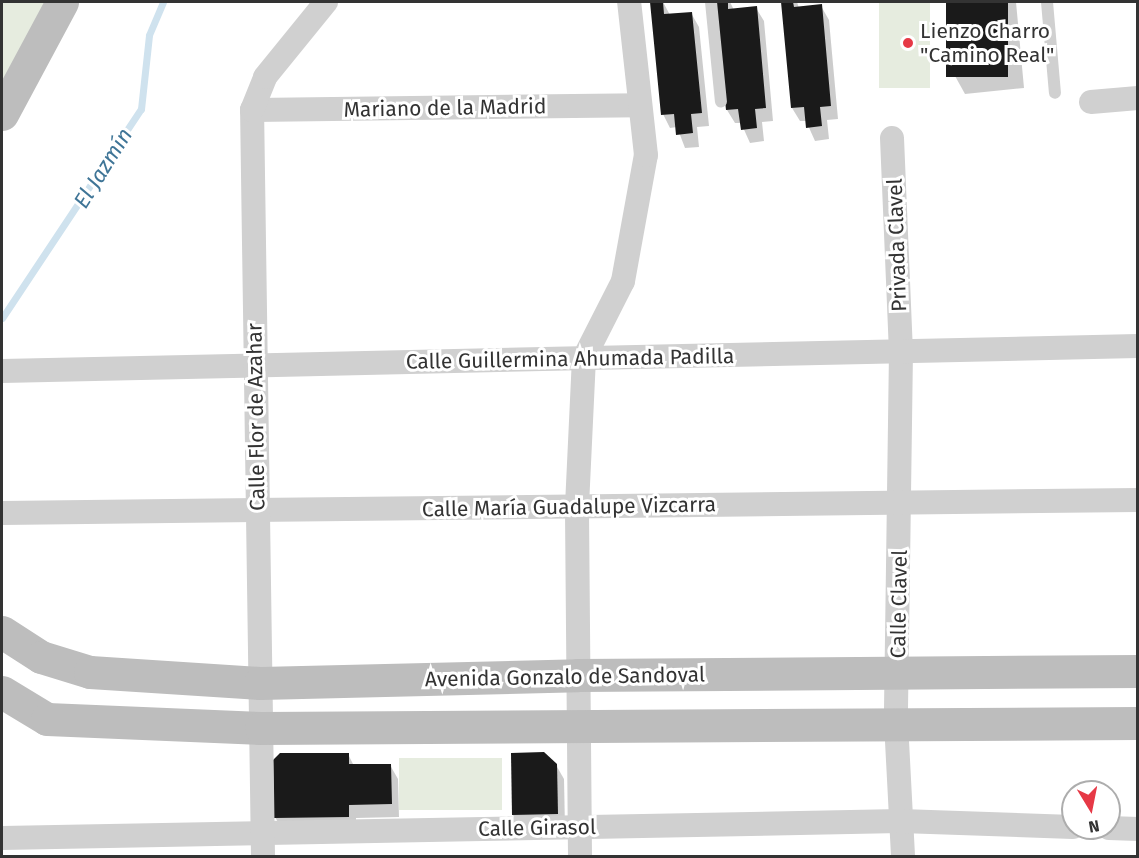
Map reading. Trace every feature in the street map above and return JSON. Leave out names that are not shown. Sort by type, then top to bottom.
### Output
[{"type":"main road","points":[[2,114],[62,2]]},
{"type":"main road","name":"Avenida Gonzalo de Sandoval","points":[[2,632],[41,657],[90,672],[260,683],[578,675],[898,675],[1137,671]]},
{"type":"main road","points":[[2,692],[47,719],[261,728],[897,722],[1137,723]]},
{"type":"street","name":"Calle Flor de Azahar","points":[[263,856],[252,110],[265,77],[326,2]]},
{"type":"street","points":[[580,856],[576,506],[584,358],[623,281],[646,155],[629,2]]},
{"type":"street","points":[[1091,102],[1137,98]]},
{"type":"street","name":"Mariano de la Madrid","points":[[252,110],[639,105]]},
{"type":"street","name":"Privada Clavel","points":[[892,138],[901,351]]},
{"type":"street","name":"Calle Guillermina Ahumada Padilla","points":[[2,371],[1137,346]]},
{"type":"street","name":"Calle Clavel","points":[[901,351],[897,722],[903,856]]},
{"type":"street","name":"Calle María Guadalupe Vizcarra","points":[[2,513],[1137,500]]},
{"type":"street","name":"Calle Girasol","points":[[2,838],[901,821],[1061,827]]},
{"type":"street","points":[[1121,828],[1137,829]]},
{"type":"lane","points":[[711,2],[721,102]]},
{"type":"lane","points":[[1047,2],[1055,93]]},
{"type":"shaded area","points":[[2,2],[45,2],[2,82]]},
{"type":"shaded area","name":"Lienzo Charro \"Camino Real\"","points":[[879,2],[930,2],[930,88],[879,88]]},
{"type":"shaded area","points":[[399,758],[502,758],[502,810],[399,810]]},
{"type":"building","points":[[650,2],[663,2],[664,14],[692,12],[702,113],[691,114],[693,133],[676,135],[674,114],[661,115]]},
{"type":"building","points":[[715,2],[728,2],[728,9],[757,6],[766,108],[755,109],[757,128],[741,130],[738,109],[726,110]]},
{"type":"building","points":[[781,2],[793,2],[794,7],[822,4],[831,106],[820,107],[822,126],[806,128],[804,107],[791,108]]},
{"type":"building","points":[[946,2],[1008,2],[1008,77],[946,77]]},
{"type":"building","points":[[544,752],[557,764],[558,814],[512,815],[511,753]]},
{"type":"building","points":[[280,753],[349,753],[349,764],[391,764],[392,804],[349,805],[349,817],[274,818],[273,760]]},
{"type":"waterway","name":"El Jazmín","points":[[2,318],[141,109],[149,35],[163,2]]},
{"type":"place","name":"Lienzo Charro \"Camino Real\"","points":[[908,43]]}]
